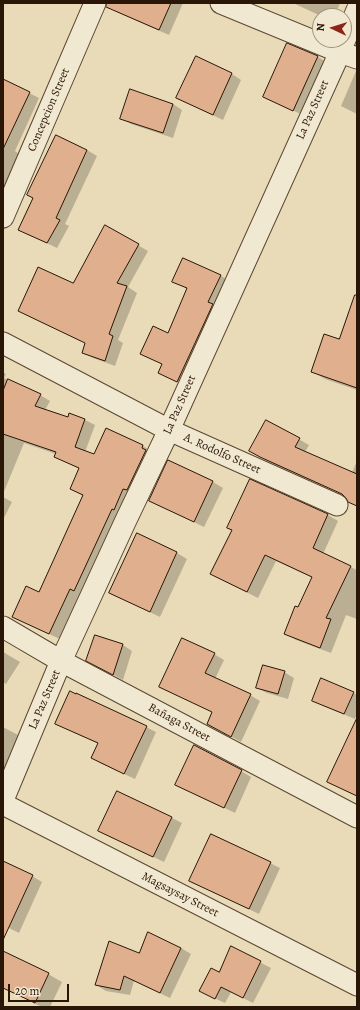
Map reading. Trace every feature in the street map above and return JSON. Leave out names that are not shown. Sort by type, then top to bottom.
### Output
[{"type":"street","name":"Concepcion Street","points":[[3,217],[95,3]]},
{"type":"street","points":[[221,3],[348,55]]},
{"type":"street","name":"La Paz Street","points":[[3,800],[61,661],[126,520],[348,55],[357,10]]},
{"type":"street","name":"A. Rodolfo Street","points":[[3,343],[169,430],[337,505]]},
{"type":"street","name":"Bañaga Street","points":[[3,627],[61,661],[357,817]]},
{"type":"street","name":"Magsaysay Street","points":[[3,804],[357,985]]},
{"type":"building","points":[[107,3],[171,3],[159,30],[106,7]]},
{"type":"building","points":[[287,43],[318,56],[293,111],[263,97]]},
{"type":"building","points":[[196,56],[232,73],[213,115],[176,98]]},
{"type":"building","points":[[3,79],[30,92],[3,149]]},
{"type":"building","points":[[130,89],[173,104],[163,133],[120,119]]},
{"type":"building","points":[[56,135],[87,150],[56,218],[60,220],[47,243],[18,230],[33,198],[27,195]]},
{"type":"building","points":[[105,225],[139,244],[117,283],[127,286],[109,334],[113,336],[105,361],[82,353],[85,343],[18,311],[38,267],[73,283]]},
{"type":"building","points":[[183,258],[221,275],[208,302],[213,304],[177,382],[158,373],[162,364],[140,354],[153,326],[168,333],[187,288],[172,282]]},
{"type":"building","points":[[355,295],[357,295],[357,388],[311,372],[324,334],[339,339]]},
{"type":"building","points":[[8,379],[41,394],[35,406],[68,417],[69,413],[85,419],[75,447],[94,454],[106,428],[143,445],[142,448],[146,450],[127,490],[123,489],[114,510],[112,509],[74,591],[70,589],[49,634],[12,617],[26,586],[39,592],[83,495],[70,489],[79,468],[54,457],[56,452],[3,434],[3,391]]},
{"type":"building","points":[[266,420],[300,438],[295,447],[357,474],[357,506],[348,502],[342,494],[249,451]]},
{"type":"building","points":[[168,460],[213,481],[194,522],[149,501]]},
{"type":"building","points":[[250,479],[328,514],[313,548],[351,566],[326,618],[331,619],[320,648],[284,634],[295,606],[298,607],[312,577],[265,555],[247,592],[210,574],[232,530],[227,528]]},
{"type":"building","points":[[137,533],[177,552],[150,612],[109,593]]},
{"type":"building","points":[[95,635],[123,644],[113,675],[86,661]]},
{"type":"building","points":[[182,638],[215,653],[205,673],[251,694],[231,737],[207,724],[212,712],[159,687]]},
{"type":"building","points":[[263,665],[285,671],[278,694],[256,688]]},
{"type":"building","points":[[321,678],[354,692],[344,714],[312,701]]},
{"type":"building","points":[[70,691],[147,726],[124,774],[91,758],[98,743],[55,724]]},
{"type":"building","points":[[357,718],[357,796],[327,782]]},
{"type":"building","points":[[194,745],[242,770],[224,808],[175,785]]},
{"type":"building","points":[[117,791],[172,817],[153,857],[98,831]]},
{"type":"building","points":[[211,834],[271,862],[249,909],[189,881]]},
{"type":"building","points":[[3,861],[33,875],[3,940]]},
{"type":"building","points":[[148,932],[181,948],[160,993],[124,976],[120,990],[95,985],[109,941],[139,953]]},
{"type":"building","points":[[231,946],[261,961],[243,998],[221,987],[215,999],[199,991],[211,968],[219,972]]},
{"type":"building","points":[[3,951],[49,973],[35,1003],[3,988]]}]
